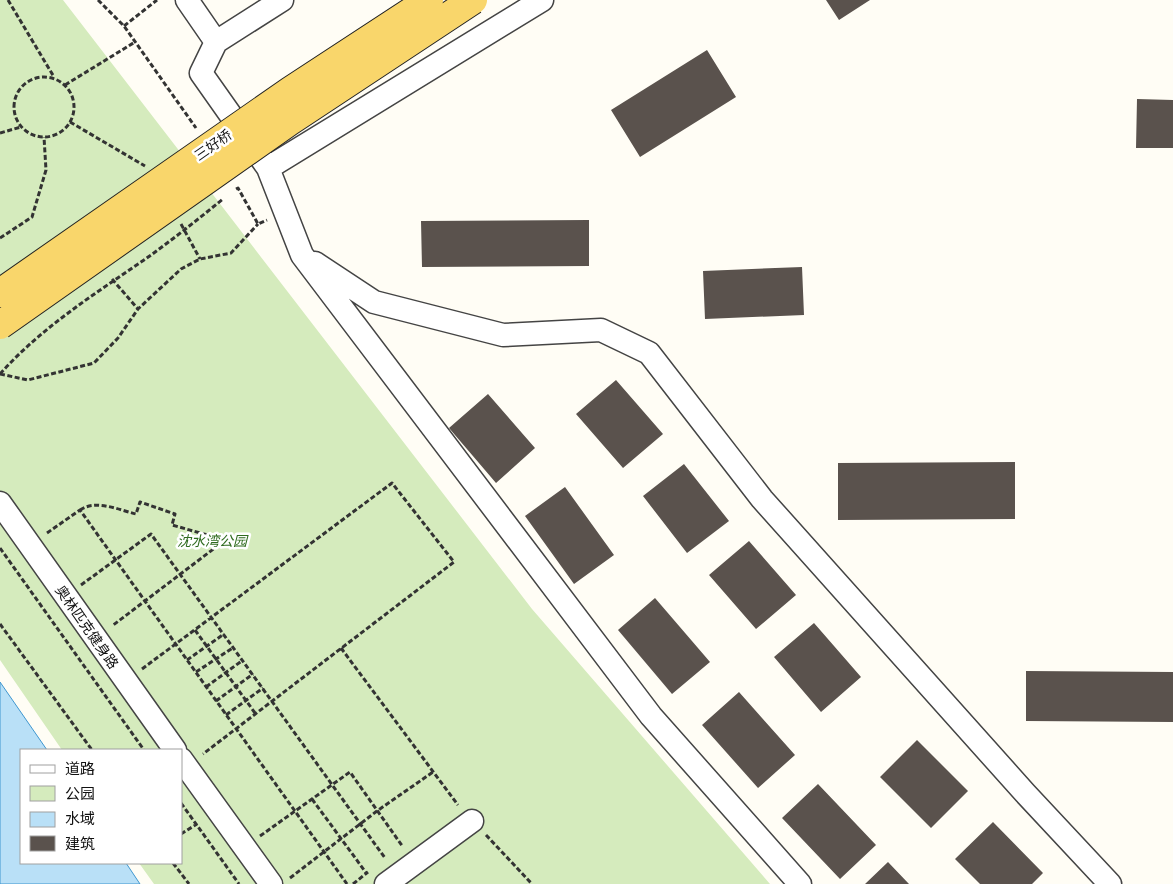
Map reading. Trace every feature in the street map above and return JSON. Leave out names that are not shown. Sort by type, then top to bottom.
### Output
[{"type":"main road","name":"三好桥","points":[[0,293],[290,91],[429,0]]},
{"type":"main road","points":[[0,325],[290,121],[473,0]]},
{"type":"street","points":[[187,0],[216,42]]},
{"type":"street","points":[[282,0],[216,42],[201,73],[268,168],[302,255],[651,716],[800,884]]},
{"type":"street","points":[[268,168],[542,0]]},
{"type":"street","points":[[302,255],[374,302],[503,335],[601,330],[649,353],[762,499],[1025,793],[1110,884]]},
{"type":"street","name":"奥林匹克健身路","points":[[0,503],[174,749]]},
{"type":"street","name":"奥林匹克健身路","points":[[182,759],[244,846],[280,881]]},
{"type":"street","points":[[376,879],[472,821]]},
{"type":"path","points":[[8,0],[54,78],[65,85],[74,103],[70,122],[63,130],[44,137],[33,135],[21,127],[15,118],[13,107],[15,97],[20,88],[33,78],[54,78]]},
{"type":"path","points":[[98,0],[124,26],[198,131]]},
{"type":"path","points":[[124,26],[157,0]]},
{"type":"path","points":[[65,85],[135,42]]},
{"type":"path","points":[[0,132],[21,127]]},
{"type":"path","points":[[0,238],[32,217],[46,170],[44,137]]},
{"type":"path","points":[[232,180],[258,224]]},
{"type":"path","points":[[0,374],[20,352],[112,279],[184,230],[238,188]]},
{"type":"path","points":[[0,374],[28,380],[94,363],[118,338],[138,309],[181,269],[200,259],[231,253],[258,224],[285,211]]},
{"type":"path","points":[[112,279],[138,309]]},
{"type":"path","points":[[126,682],[392,483],[454,562],[235,728],[182,757]]},
{"type":"path","points":[[31,545],[80,510],[92,504],[136,514],[140,502],[175,514],[172,525],[211,536],[220,544],[95,639]]},
{"type":"path","points":[[80,510],[347,884]]},
{"type":"path","points":[[65,597],[151,534],[386,859]]},
{"type":"path","points":[[0,548],[143,749]]},
{"type":"path","points":[[0,624],[91,749]]},
{"type":"path","points":[[195,630],[255,713]]},
{"type":"path","points":[[187,660],[224,634]]},
{"type":"path","points":[[196,672],[234,647]]},
{"type":"path","points":[[342,648],[459,806],[532,884]]},
{"type":"path","points":[[206,687],[243,660]]},
{"type":"path","points":[[216,701],[253,674]]},
{"type":"path","points":[[226,715],[263,688]]},
{"type":"path","points":[[244,846],[350,772],[403,847]]},
{"type":"path","points":[[280,881],[324,852],[377,811],[433,772]]},
{"type":"path","points":[[312,799],[341,839],[376,879]]},
{"type":"path","points":[[182,804],[239,884]]},
{"type":"path","points":[[182,833],[196,825]]},
{"type":"path","points":[[175,864],[189,884]]},
{"type":"green space","name":"沈水湾公园","points":[[0,0],[63,0],[532,609],[770,884],[154,884],[140,864],[182,864],[182,749],[61,749],[0,660]]},
{"type":"water","points":[[0,682],[46,749],[20,749],[20,864],[127,864],[140,884],[0,884]]},
{"type":"building","points":[[826,0],[870,0],[839,20]]},
{"type":"building","points":[[707,50],[736,97],[640,157],[611,110]]},
{"type":"building","points":[[1137,99],[1173,100],[1173,148],[1136,148]]},
{"type":"building","points":[[589,220],[589,266],[422,267],[421,221]]},
{"type":"building","points":[[802,267],[804,315],[705,319],[703,271]]},
{"type":"building","points":[[616,380],[663,434],[623,468],[576,414]]},
{"type":"building","points":[[488,394],[535,448],[496,483],[449,428]]},
{"type":"building","points":[[1015,462],[1015,519],[838,520],[838,463]]},
{"type":"building","points":[[684,464],[729,521],[687,553],[643,496]]},
{"type":"building","points":[[565,487],[614,555],[574,584],[525,516]]},
{"type":"building","points":[[749,541],[796,595],[756,629],[709,575]]},
{"type":"building","points":[[655,598],[710,662],[672,694],[618,630]]},
{"type":"building","points":[[814,623],[861,677],[821,712],[774,657]]},
{"type":"building","points":[[1026,671],[1173,672],[1173,722],[1026,721]]},
{"type":"building","points":[[739,692],[795,755],[758,788],[702,725]]},
{"type":"building","points":[[917,740],[968,791],[931,828],[880,777]]},
{"type":"building","points":[[818,784],[876,845],[840,879],[782,818]]},
{"type":"building","points":[[993,822],[1043,873],[1032,884],[980,884],[955,859]]},
{"type":"building","points":[[888,862],[909,884],[865,884]]}]
